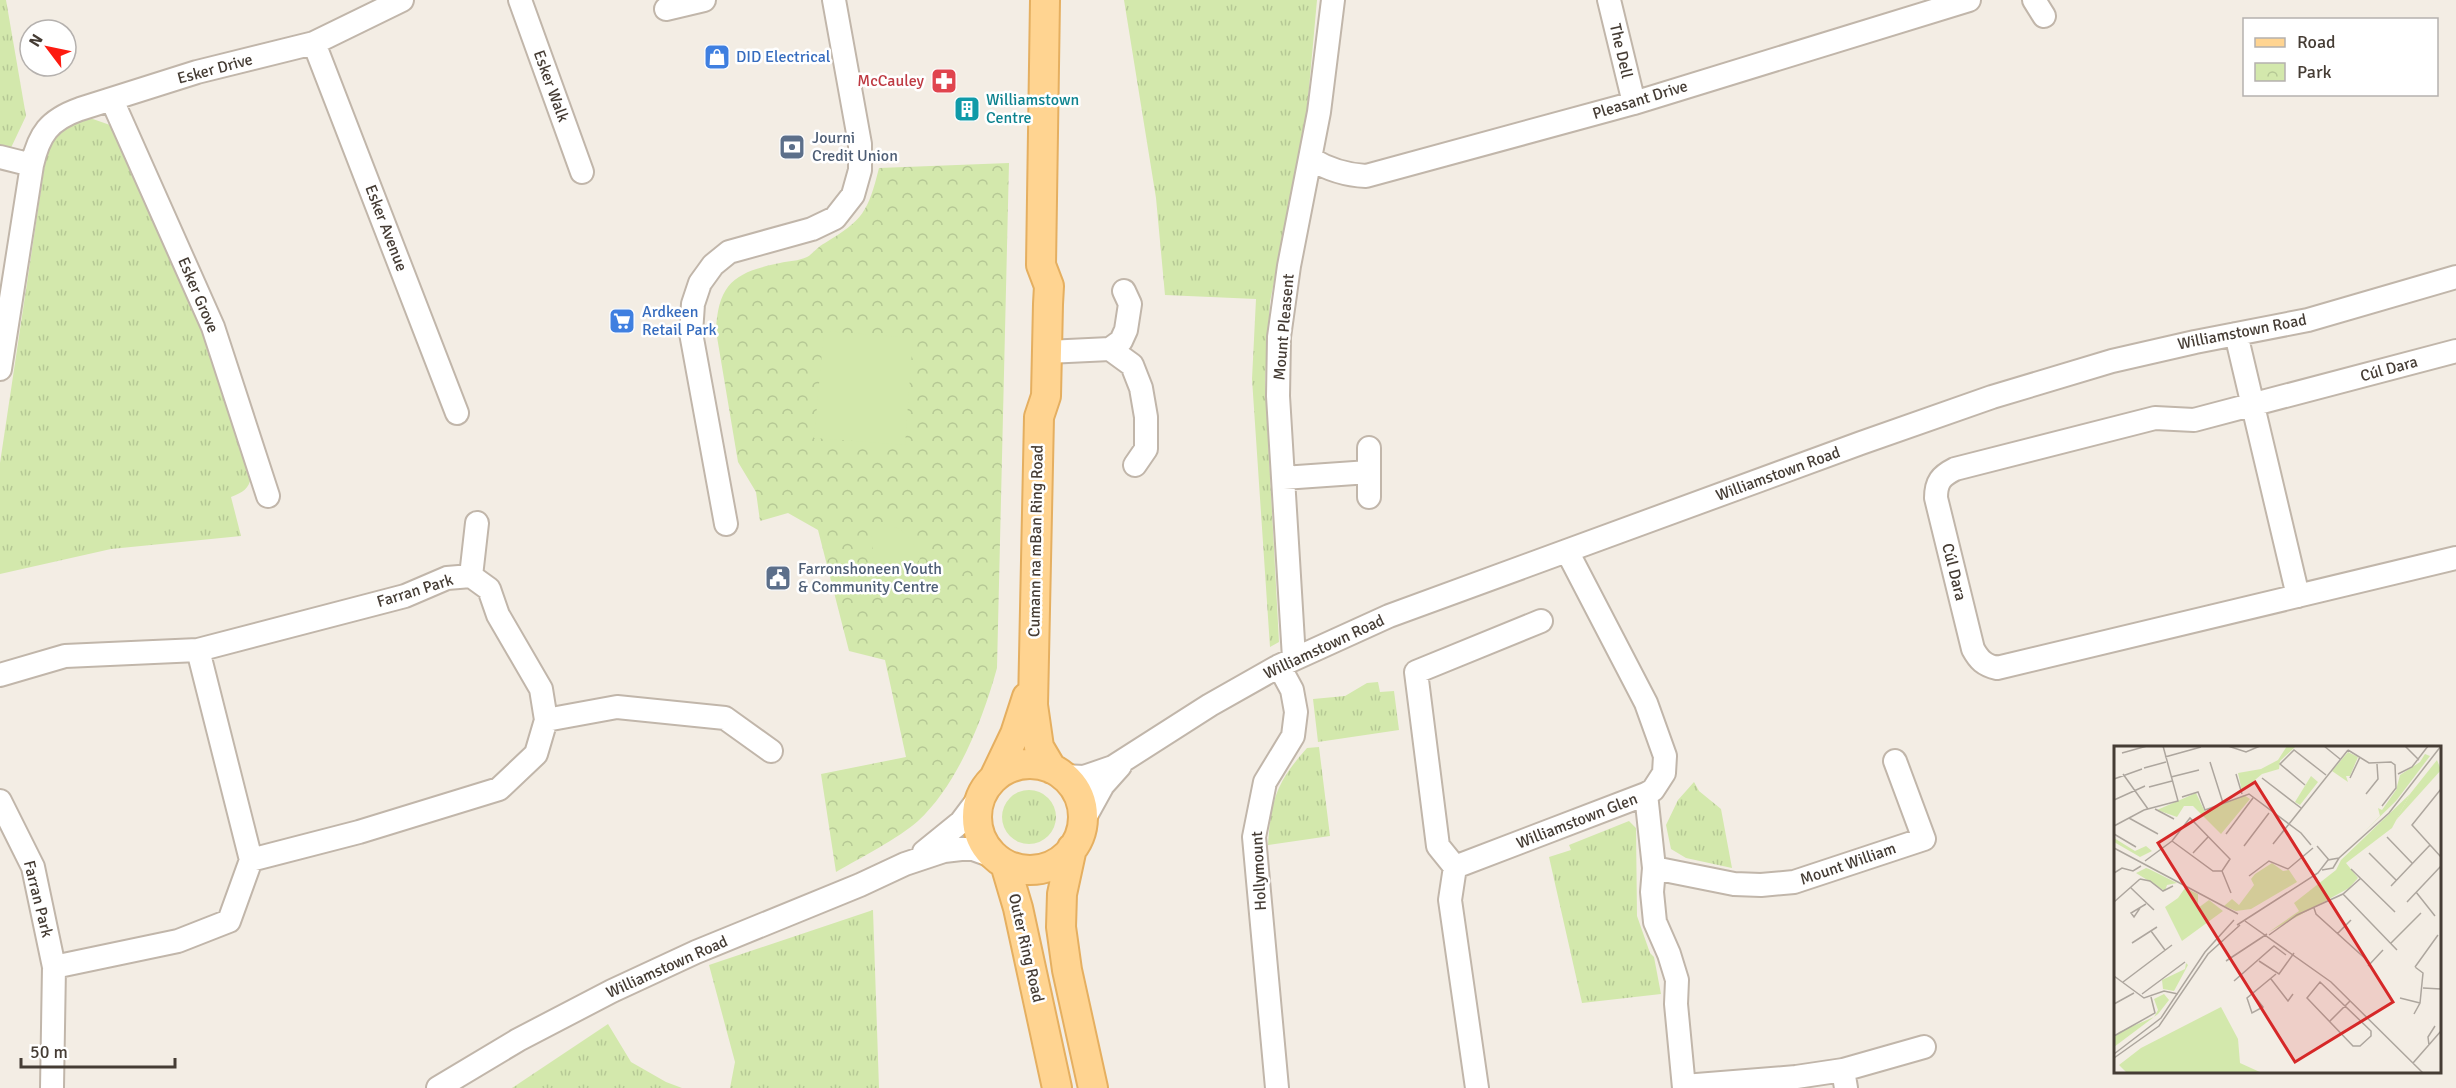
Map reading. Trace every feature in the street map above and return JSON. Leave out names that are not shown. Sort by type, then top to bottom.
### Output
[{"type":"main road","name":"Cumann na mBan Ring Road","points":[[1045,0],[1041,265],[1049,286],[1046,396],[1039,417],[1033,705],[1037,738],[1043,756],[1057,772]]},
{"type":"main road","name":"Cumann na mBan Ring Road","points":[[1039,417],[1029,396],[1029,307],[1030,288],[1041,265]]},
{"type":"main road","name":"Cumann na mBan Ring Road","points":[[989,784],[1021,719],[1033,666]]},
{"type":"main road","points":[[1077,835],[1064,857],[1042,868],[1023,869],[1000,861],[985,846],[979,832],[977,818],[979,803],[989,784],[1007,769],[1022,765],[1037,765],[1057,772],[1075,789],[1081,806],[1077,835],[1062,894],[1061,927],[1069,982],[1093,1088]]},
{"type":"main road","name":"Outer Ring Road","points":[[1000,861],[1018,908],[1057,1088]]},
{"type":"street","name":"Esker Drive","points":[[34,155],[48,128],[62,116],[197,72],[314,43],[402,0]]},
{"type":"street","name":"Esker Walk","points":[[520,0],[582,172]]},
{"type":"street","points":[[666,9],[704,0]]},
{"type":"street","points":[[726,524],[691,333],[693,304],[700,283],[713,265],[729,252],[812,229],[834,218],[853,195],[860,170],[861,144],[834,0]]},
{"type":"street","name":"Mount Pleasent","points":[[1287,662],[1283,478],[1278,396],[1280,337],[1289,266],[1311,159],[1328,54],[1333,0]]},
{"type":"street","name":"The Dell","points":[[1609,0],[1634,103]]},
{"type":"street","name":"Pleasant Drive","points":[[1311,159],[1324,167],[1349,175],[1366,176],[1634,103],[1969,0]]},
{"type":"street","name":"Esker Avenue","points":[[314,43],[458,412]]},
{"type":"street","name":"Esker Grove","points":[[112,100],[213,327],[268,496]]},
{"type":"street","points":[[0,157],[34,155],[0,367]]},
{"type":"street","name":"Williamstown Road","points":[[1057,772],[1084,777],[1097,774],[1132,755],[1210,705],[1287,662],[1389,616],[1992,397],[2112,361],[2326,315],[2456,277]]},
{"type":"street","points":[[1047,352],[1110,349],[1121,341],[1126,330],[1130,304],[1124,291]]},
{"type":"street","points":[[2236,334],[2298,596]]},
{"type":"street","points":[[1110,349],[1132,365],[1141,388],[1146,417],[1146,449],[1135,465]]},
{"type":"street","name":"Cúl Dara","points":[[2456,351],[2193,420],[2155,418],[1955,469],[1940,479],[1936,486],[1936,498],[1973,649],[1979,660],[1997,668],[2456,558]]},
{"type":"street","points":[[1369,448],[1369,497]]},
{"type":"street","points":[[1283,478],[1370,472]]},
{"type":"street","points":[[471,576],[477,523]]},
{"type":"street","name":"Williamstown Glen","points":[[1455,867],[1646,794],[1653,790],[1664,773],[1665,756],[1646,703],[1567,551]]},
{"type":"street","name":"Farran Park","points":[[0,675],[64,656],[198,650],[405,596],[447,578],[471,576],[489,589],[498,615],[541,689],[546,720],[536,754],[499,789],[359,832],[251,860]]},
{"type":"street","points":[[1477,1088],[1450,900],[1455,867],[1438,846],[1416,672],[1541,621]]},
{"type":"street","points":[[54,968],[178,941],[229,921],[251,860],[198,650]]},
{"type":"street","name":"Hollymount","points":[[1277,1088],[1254,837],[1265,782],[1293,736],[1296,712],[1287,662]]},
{"type":"street","points":[[546,720],[617,707],[725,718],[771,751]]},
{"type":"street","name":"Williamstown Road","points":[[1077,835],[1103,785],[1132,755]]},
{"type":"street","name":"Mount William","points":[[1654,868],[1734,884],[1761,885],[1794,882],[1924,839],[1894,761]]},
{"type":"street","points":[[904,864],[950,833],[989,784]]},
{"type":"street","points":[[1646,794],[1654,868],[1652,892],[1655,922],[1670,954],[1677,980],[1676,1004],[1684,1087],[1796,1077],[1844,1079],[1924,1047]]},
{"type":"street","name":"Farran Park","points":[[0,801],[33,867],[54,968],[52,1088]]},
{"type":"street","points":[[904,864],[944,851],[961,849],[973,849],[1000,861]]},
{"type":"street","name":"Williamstown Road","points":[[438,1088],[518,1040],[612,991],[696,952],[850,889],[904,864]]},
{"type":"green space","points":[[0,0],[6,0],[26,116],[9,152],[0,149]]},
{"type":"green space","points":[[1124,0],[1317,0],[1306,121],[1270,302],[1265,381],[1279,642],[1270,647],[1252,379],[1256,299],[1165,295],[1156,198]]},
{"type":"green space","points":[[90,118],[110,125],[193,305],[251,477],[245,490],[231,497],[241,536],[111,549],[0,574],[0,463],[46,156],[62,130]]},
{"type":"green space","points":[[1009,163],[997,668],[967,750],[957,770],[932,806],[901,834],[836,872],[821,774],[906,757],[885,660],[849,651],[818,530],[788,513],[760,521],[756,492],[738,462],[716,331],[717,315],[725,291],[732,282],[751,271],[807,257],[856,221],[867,205],[879,168]]},
{"type":"green space","points":[[824,331],[913,338],[905,445],[814,438]]},
{"type":"green space","points":[[883,524],[890,525],[907,535],[918,552],[920,559],[905,577],[882,581],[874,558],[871,536]]},
{"type":"green space","points":[[1378,682],[1380,692],[1394,691],[1399,730],[1318,742],[1313,699],[1345,696],[1367,683]]},
{"type":"green space","points":[[1319,747],[1330,836],[1268,845],[1273,804],[1282,782],[1307,748]]},
{"type":"green space","points":[[1694,782],[1699,791],[1721,809],[1732,868],[1686,858],[1671,849],[1666,825],[1678,800]]},
{"type":"green space","points":[[1024,790],[1034,790],[1044,794],[1052,802],[1056,817],[1052,832],[1044,840],[1034,844],[1024,844],[1014,840],[1006,832],[1002,822],[1002,812],[1006,802],[1014,794]]},
{"type":"green space","points":[[1629,821],[1636,828],[1637,916],[1650,953],[1654,957],[1661,994],[1582,1003],[1549,857],[1571,850],[1569,845]]},
{"type":"green space","points":[[873,910],[879,1088],[730,1088],[735,1062],[709,965]]},
{"type":"green space","points":[[608,1024],[631,1062],[666,1082],[682,1088],[512,1088]]},
{"type":"place","name":"DID Electrical","points":[[717,57]]},
{"type":"place","name":"McCauley","points":[[944,81]]},
{"type":"place","name":"Williamstown Centre","points":[[967,109]]},
{"type":"place","name":"Journi Credit Union","points":[[792,147]]},
{"type":"place","name":"Ardkeen Retail Park","points":[[622,321]]},
{"type":"place","name":"Farronshoneen Youth & Community Centre","points":[[778,578]]}]
